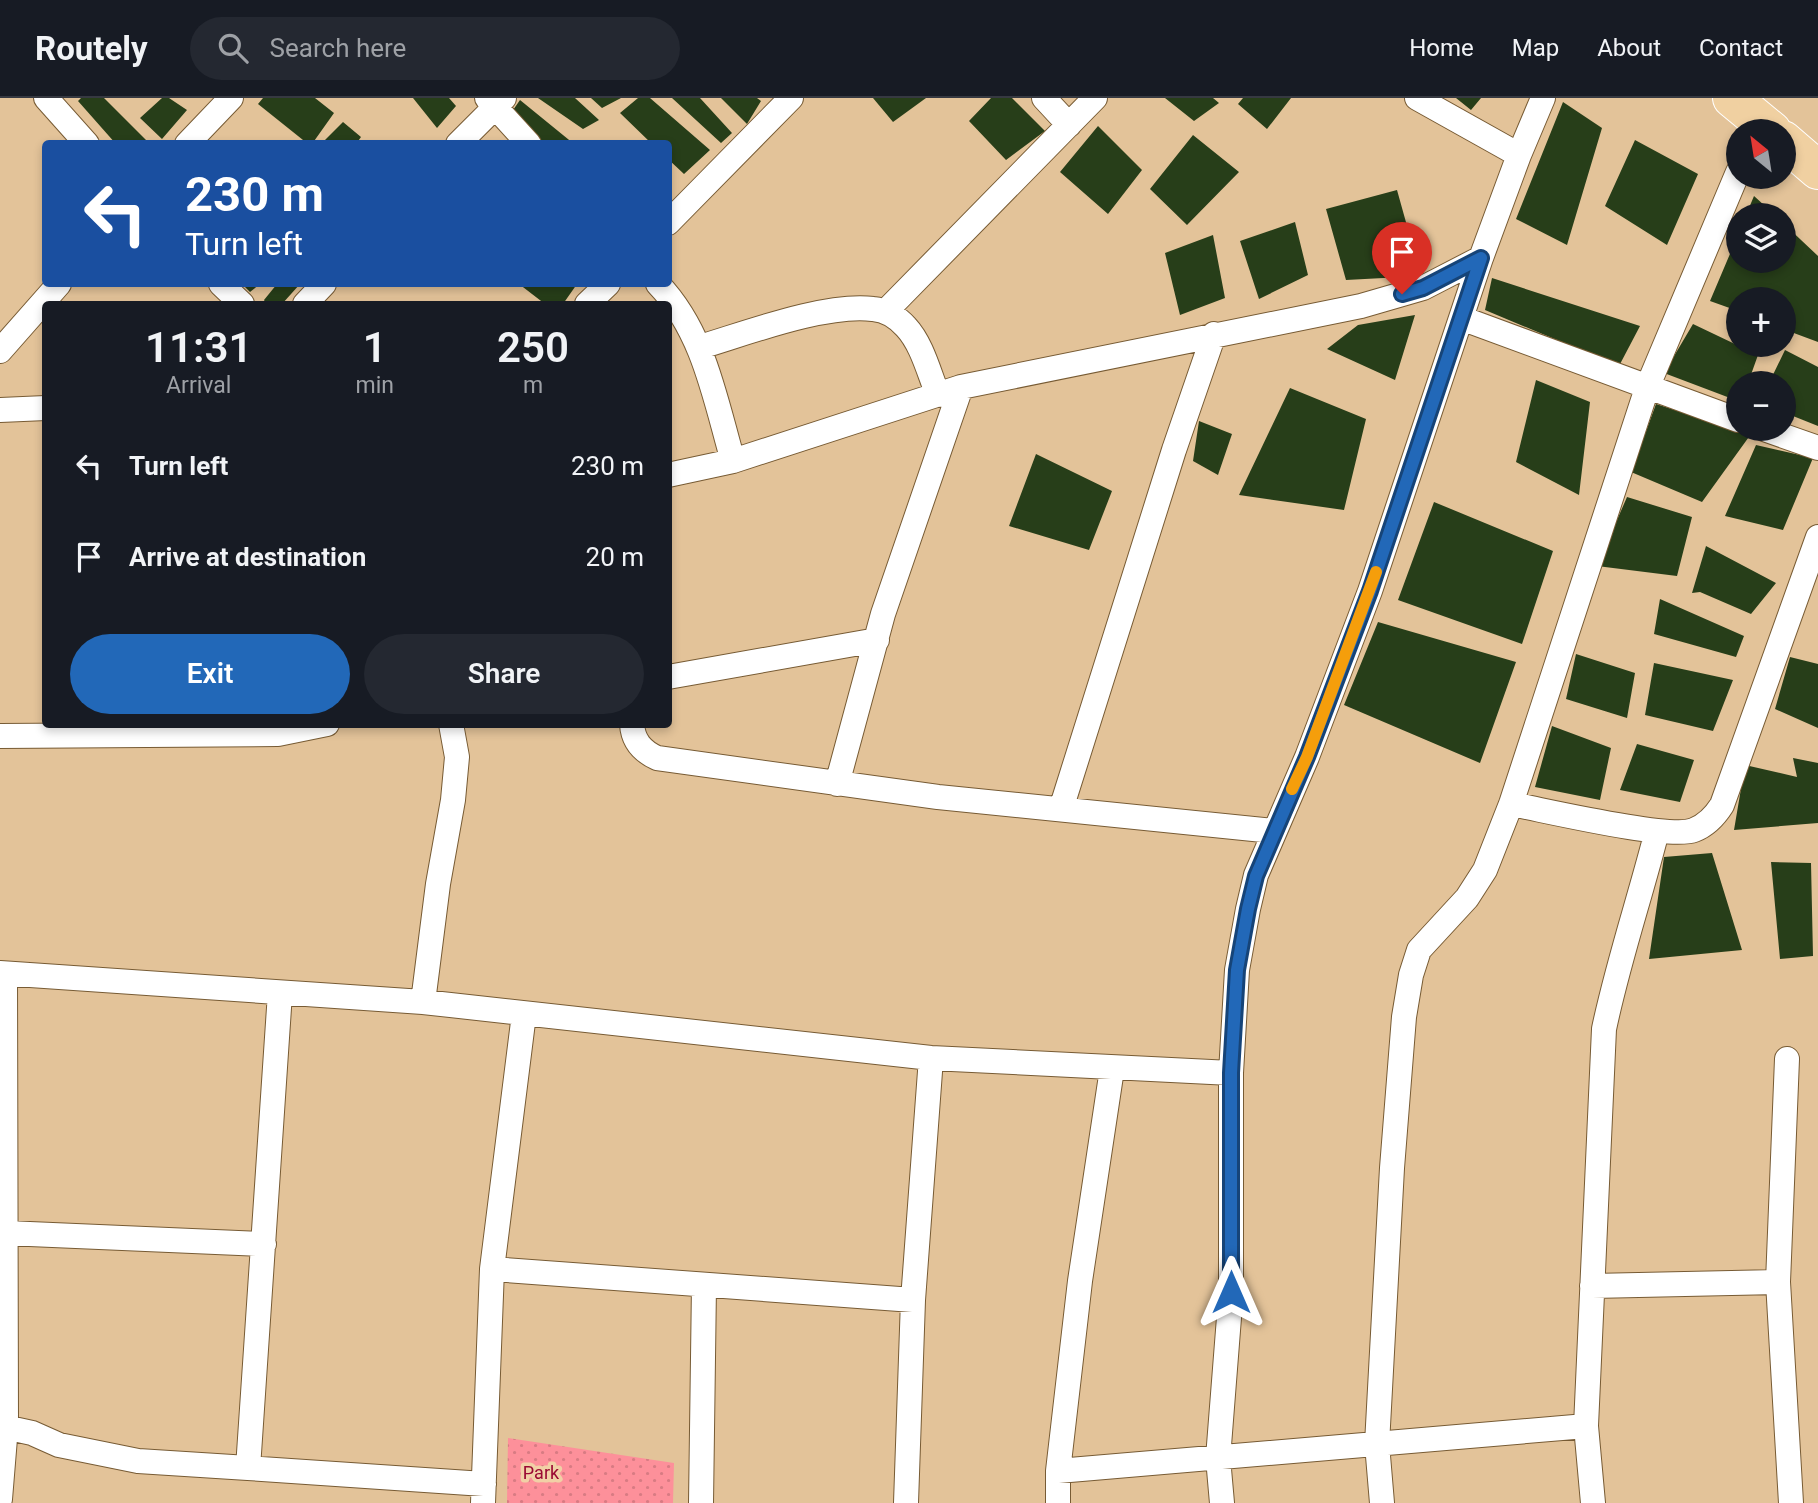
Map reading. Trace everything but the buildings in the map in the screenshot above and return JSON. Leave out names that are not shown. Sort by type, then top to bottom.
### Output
[{"type":"main road","points":[[1732,98],[1756,119]]},
{"type":"main road","points":[[1796,152],[1818,170]]},
{"type":"street","points":[[46,98],[83,140]]},
{"type":"street","points":[[191,140],[231,98]]},
{"type":"street","points":[[672,219],[791,98]]},
{"type":"street","points":[[1044,98],[1069,125]]},
{"type":"street","points":[[885,312],[1095,98]]},
{"type":"street","points":[[1417,98],[1519,155]]},
{"type":"street","points":[[1222,1503],[1218,1458],[1231,1292],[1231,1073],[1237,970],[1248,909],[1256,876],[1273,831],[1307,757],[1370,591],[1481,258],[1543,98]]},
{"type":"street","points":[[461,140],[495,101],[526,140]]},
{"type":"street","points":[[1382,1503],[1377,1444],[1392,1168],[1404,1017],[1411,975],[1419,950],[1467,898],[1485,870],[1511,804],[1647,388],[1731,189]]},
{"type":"street","points":[[672,474],[733,461],[950,391],[1214,334],[1361,306],[1423,288],[1481,258]]},
{"type":"street","points":[[44,301],[56,287]]},
{"type":"street","points":[[224,287],[240,301]]},
{"type":"street","points":[[308,301],[321,287]]},
{"type":"street","points":[[590,301],[605,287]]},
{"type":"street","points":[[672,302],[700,347],[733,461]]},
{"type":"street","points":[[0,351],[42,303]]},
{"type":"street","points":[[700,347],[787,321],[841,309],[873,309],[885,312],[907,328],[950,391]]},
{"type":"street","points":[[1461,318],[1726,416]]},
{"type":"street","points":[[1060,809],[1174,450],[1214,334]]},
{"type":"street","points":[[837,784],[883,614],[950,391]]},
{"type":"street","points":[[0,410],[42,408]]},
{"type":"street","points":[[1796,440],[1818,448]]},
{"type":"street","points":[[1511,804],[1657,831],[1692,831],[1713,818],[1721,804],[1818,537]]},
{"type":"street","points":[[672,676],[877,640]]},
{"type":"street","points":[[423,1003],[438,884],[453,800],[457,757],[452,728]]},
{"type":"street","points":[[633,728],[636,741],[643,751],[657,758],[837,784],[1273,831]]},
{"type":"street","points":[[0,736],[103,729],[278,729]]},
{"type":"street","points":[[1593,1503],[1586,1426],[1604,1029],[1616,975],[1641,896],[1657,831]]},
{"type":"street","points":[[0,1499],[5,1233],[3,974],[423,1003],[931,1058],[1231,1073]]},
{"type":"street","points":[[248,1468],[280,993]]},
{"type":"street","points":[[3,1426],[32,1433],[59,1445],[138,1461],[248,1468],[483,1494],[492,1269],[524,1014]]},
{"type":"street","points":[[906,1503],[913,1300],[931,1058]]},
{"type":"street","points":[[1787,1059],[1778,1282],[1791,1503]]},
{"type":"street","points":[[1058,1503],[1058,1471],[1080,1281],[1112,1069]]},
{"type":"street","points":[[5,1233],[264,1244]]},
{"type":"street","points":[[492,1269],[913,1300]]},
{"type":"street","points":[[1592,1286],[1778,1282]]},
{"type":"street","points":[[701,1503],[704,1284]]},
{"type":"street","points":[[1058,1471],[1586,1426]]},
{"type":"green space","name":"Park","points":[[508,1438],[674,1463],[673,1503],[507,1503]]},
{"type":"slow traffic","points":[[1292,789],[1307,757],[1376,572]]},
{"type":"route","points":[[1231,1292],[1231,1073],[1237,970],[1248,909],[1256,876],[1273,831],[1307,757],[1370,591],[1481,258],[1423,288],[1402,294]]}]
